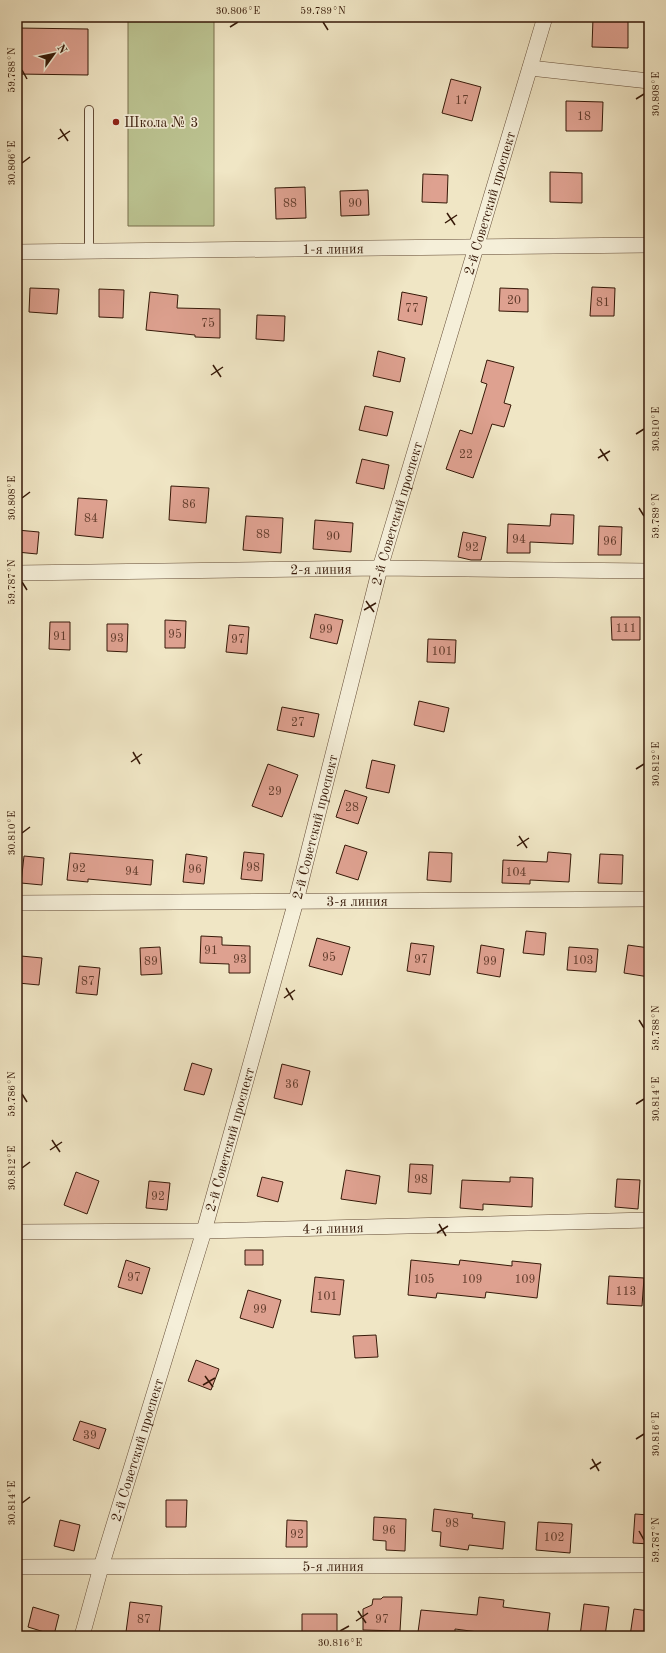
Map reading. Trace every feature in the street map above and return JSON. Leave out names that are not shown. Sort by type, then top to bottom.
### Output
[{"type":"street","name":"2-й Советский проспект","points":[[82,1636],[101,1567],[204,1231],[296,901],[380,568],[545,17]]},
{"type":"street","points":[[530,68],[649,81]]},
{"type":"street","name":"1-я линия","points":[[17,252],[649,245]]},
{"type":"street","name":"2-я линия","points":[[17,573],[380,568],[649,570]]},
{"type":"street","name":"3-я линия","points":[[17,903],[649,899]]},
{"type":"street","name":"4-я линия","points":[[17,1232],[204,1231],[649,1220]]},
{"type":"street","name":"5-я линия","points":[[17,1567],[649,1565]]},
{"type":"lane","points":[[89,110],[89,252]]},
{"type":"green space","points":[[128,17],[214,17],[214,226],[128,226]]},
{"type":"building","points":[[593,18],[628,19],[628,48],[592,47]]},
{"type":"building","points":[[17,28],[88,29],[88,75],[17,74]]},
{"type":"building","points":[[451,79],[481,87],[472,121],[442,113]]},
{"type":"building","points":[[566,101],[603,102],[602,131],[566,131]]},
{"type":"building","points":[[550,172],[582,173],[582,203],[550,202]]},
{"type":"building","points":[[423,174],[448,175],[447,203],[422,202]]},
{"type":"building","points":[[305,187],[306,218],[276,219],[275,188]]},
{"type":"building","points":[[368,190],[369,215],[341,216],[340,191]]},
{"type":"building","points":[[592,287],[615,288],[614,316],[590,316]]},
{"type":"building","points":[[30,288],[59,289],[57,314],[29,312]]},
{"type":"building","points":[[500,288],[528,289],[528,312],[499,311]]},
{"type":"building","points":[[99,289],[124,290],[123,318],[99,317]]},
{"type":"building","points":[[150,292],[178,295],[177,308],[220,309],[220,338],[195,337],[195,335],[146,330]]},
{"type":"building","points":[[402,292],[427,297],[422,325],[398,320]]},
{"type":"building","points":[[257,315],[285,316],[284,341],[256,339]]},
{"type":"building","points":[[378,351],[405,358],[400,382],[373,376]]},
{"type":"building","points":[[487,360],[514,367],[504,403],[511,405],[504,427],[492,424],[473,478],[446,469],[460,430],[472,434],[487,384],[481,382]]},
{"type":"building","points":[[365,406],[393,412],[387,436],[359,430]]},
{"type":"building","points":[[362,459],[389,465],[384,489],[356,483]]},
{"type":"building","points":[[171,486],[209,488],[206,523],[169,520]]},
{"type":"building","points":[[78,498],[107,500],[103,538],[75,535]]},
{"type":"building","points":[[551,514],[574,515],[573,544],[530,542],[530,553],[507,553],[508,524],[550,526]]},
{"type":"building","points":[[246,516],[283,518],[281,553],[243,550]]},
{"type":"building","points":[[315,520],[353,523],[351,552],[313,549]]},
{"type":"building","points":[[599,526],[622,527],[621,555],[598,555]]},
{"type":"building","points":[[17,530],[39,532],[37,554],[17,552]]},
{"type":"building","points":[[463,532],[486,537],[481,560],[471,560],[458,557]]},
{"type":"building","points":[[315,614],[343,620],[337,644],[310,638]]},
{"type":"building","points":[[611,617],[640,617],[640,640],[612,640]]},
{"type":"building","points":[[165,620],[186,621],[185,648],[165,648]]},
{"type":"building","points":[[50,622],[70,622],[70,650],[49,649]]},
{"type":"building","points":[[107,624],[128,624],[127,652],[107,651]]},
{"type":"building","points":[[229,625],[249,627],[247,654],[226,652]]},
{"type":"building","points":[[428,639],[456,640],[455,663],[427,662]]},
{"type":"building","points":[[419,701],[449,708],[444,732],[414,725]]},
{"type":"building","points":[[282,707],[319,714],[314,737],[277,730]]},
{"type":"building","points":[[372,760],[395,765],[389,793],[366,788]]},
{"type":"building","points":[[268,764],[298,775],[282,817],[252,806]]},
{"type":"building","points":[[345,790],[367,797],[358,824],[336,817]]},
{"type":"building","points":[[345,845],[367,852],[358,880],[336,873]]},
{"type":"building","points":[[244,852],[264,854],[262,881],[241,879]]},
{"type":"building","points":[[429,852],[452,853],[451,882],[427,880]]},
{"type":"building","points":[[548,852],[571,854],[569,882],[530,880],[530,884],[502,883],[503,860],[547,862]]},
{"type":"building","points":[[70,853],[153,860],[151,885],[88,879],[88,882],[67,880]]},
{"type":"building","points":[[186,854],[207,857],[204,884],[183,882]]},
{"type":"building","points":[[600,854],[623,855],[622,884],[598,883]]},
{"type":"building","points":[[24,856],[44,858],[42,885],[21,883]]},
{"type":"building","points":[[526,931],[546,933],[544,955],[523,953]]},
{"type":"building","points":[[201,936],[222,937],[222,945],[250,946],[250,973],[229,973],[229,964],[200,963]]},
{"type":"building","points":[[317,938],[350,947],[342,975],[309,966]]},
{"type":"building","points":[[411,943],[434,946],[430,975],[407,971]]},
{"type":"building","points":[[481,945],[504,949],[500,977],[477,973]]},
{"type":"building","points":[[628,945],[649,948],[649,977],[624,973]]},
{"type":"building","points":[[160,947],[162,974],[141,975],[140,948]]},
{"type":"building","points":[[569,947],[598,949],[596,972],[567,970]]},
{"type":"building","points":[[21,956],[42,958],[39,985],[18,983]]},
{"type":"building","points":[[79,966],[100,968],[97,995],[76,993]]},
{"type":"building","points":[[192,1063],[212,1069],[204,1095],[184,1090]]},
{"type":"building","points":[[282,1064],[310,1071],[302,1105],[274,1098]]},
{"type":"building","points":[[410,1164],[433,1165],[431,1194],[408,1192]]},
{"type":"building","points":[[346,1170],[380,1176],[376,1204],[341,1199]]},
{"type":"building","points":[[76,1172],[99,1181],[87,1214],[64,1205]]},
{"type":"building","points":[[262,1177],[283,1182],[278,1202],[257,1196]]},
{"type":"building","points":[[510,1177],[533,1178],[532,1207],[483,1204],[483,1210],[460,1208],[462,1180],[510,1182]]},
{"type":"building","points":[[617,1179],[640,1180],[638,1209],[615,1207]]},
{"type":"building","points":[[149,1181],[170,1183],[167,1210],[146,1208]]},
{"type":"building","points":[[245,1250],[263,1250],[263,1265],[245,1265]]},
{"type":"building","points":[[126,1260],[150,1268],[142,1294],[118,1287]]},
{"type":"building","points":[[411,1260],[459,1265],[460,1260],[512,1266],[512,1261],[541,1264],[537,1298],[486,1292],[485,1298],[437,1293],[436,1298],[408,1295]]},
{"type":"building","points":[[609,1276],[644,1278],[642,1306],[607,1304]]},
{"type":"building","points":[[315,1277],[344,1280],[340,1315],[311,1312]]},
{"type":"building","points":[[248,1290],[281,1300],[273,1328],[240,1318]]},
{"type":"building","points":[[376,1335],[378,1357],[355,1358],[353,1336]]},
{"type":"building","points":[[196,1360],[219,1369],[211,1390],[188,1381]]},
{"type":"building","points":[[80,1421],[106,1429],[99,1449],[73,1440]]},
{"type":"building","points":[[166,1500],[187,1500],[186,1527],[166,1527]]},
{"type":"building","points":[[434,1509],[473,1514],[472,1518],[505,1522],[503,1549],[469,1545],[468,1550],[440,1546],[441,1532],[432,1531]]},
{"type":"building","points":[[635,1514],[649,1515],[649,1544],[633,1543]]},
{"type":"building","points":[[374,1517],[406,1519],[405,1551],[386,1550],[386,1541],[373,1540]]},
{"type":"building","points":[[60,1520],[80,1525],[74,1551],[54,1546]]},
{"type":"building","points":[[287,1520],[307,1521],[307,1547],[286,1547]]},
{"type":"building","points":[[538,1522],[572,1524],[570,1553],[536,1550]]},
{"type":"building","points":[[383,1597],[402,1597],[400,1631],[363,1630],[363,1609],[372,1605],[373,1599],[381,1599]]},
{"type":"building","points":[[479,1597],[504,1600],[503,1607],[550,1613],[547,1636],[509,1636],[455,1629],[455,1636],[420,1635],[420,1632],[418,1632],[421,1610],[477,1615]]},
{"type":"building","points":[[130,1602],[162,1606],[159,1636],[126,1632]]},
{"type":"building","points":[[584,1604],[609,1607],[605,1636],[580,1636]]},
{"type":"building","points":[[33,1607],[59,1615],[54,1635],[28,1627]]},
{"type":"building","points":[[634,1609],[649,1611],[649,1636],[630,1636]]},
{"type":"building","points":[[302,1614],[337,1614],[337,1636],[302,1636]]},
{"type":"place","name":"Школа № 3","points":[[116,122]]}]
